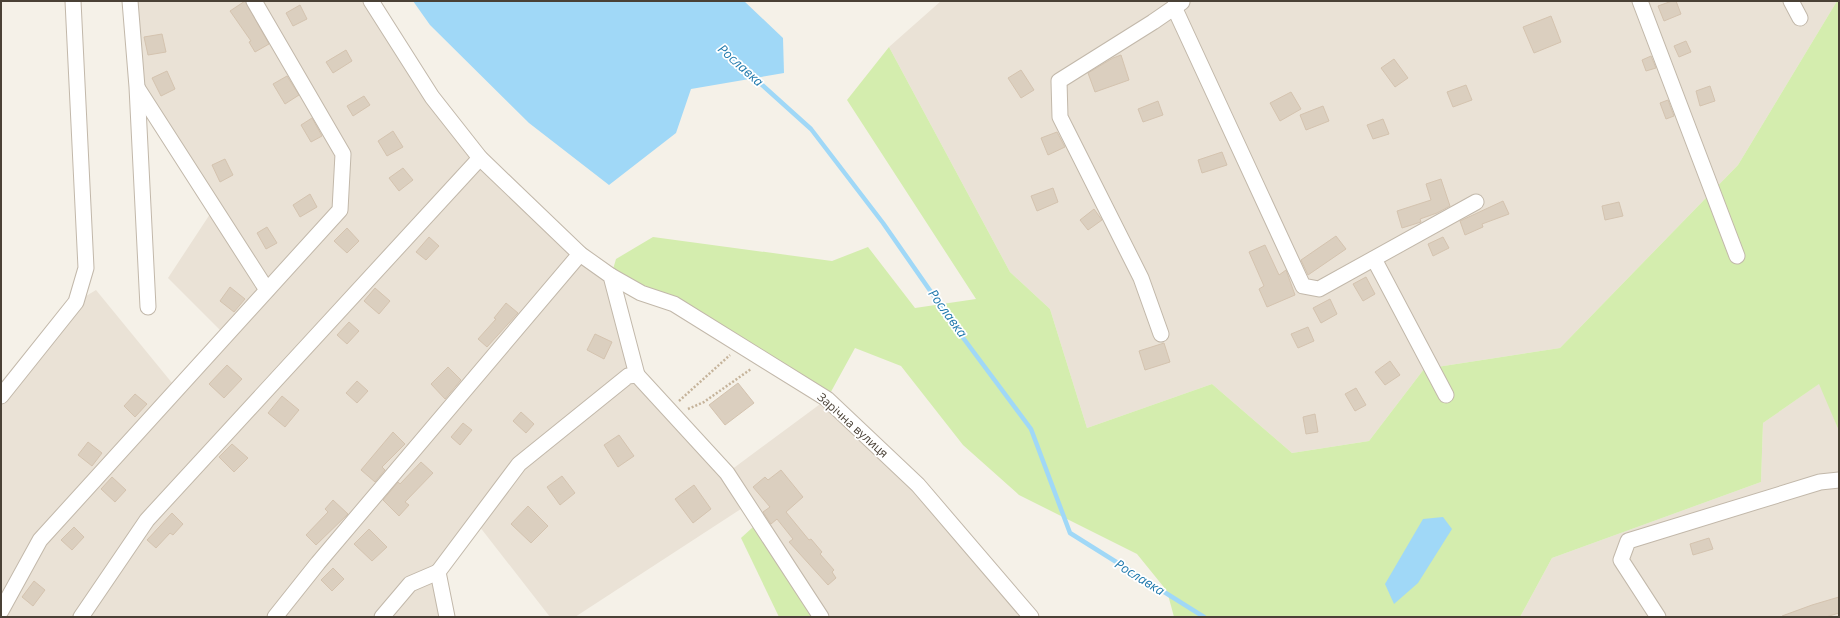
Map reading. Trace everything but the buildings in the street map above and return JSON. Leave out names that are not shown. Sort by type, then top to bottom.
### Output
[{"type":"street","points":[[1,396],[76,302],[86,268],[73,1]]},
{"type":"street","points":[[130,1],[137,87],[148,307]]},
{"type":"street","points":[[2,613],[40,540],[340,210],[343,154],[254,1]]},
{"type":"street","name":"Зарічна вулиця","points":[[371,1],[432,97],[480,158],[580,254],[611,276],[640,293],[674,304],[827,399],[918,485],[1031,617]]},
{"type":"street","points":[[1640,1],[1737,256]]},
{"type":"street","points":[[1791,1],[1800,18]]},
{"type":"street","points":[[1160,334],[1141,278],[1060,117],[1059,81],[1153,22],[1178,4],[1303,286],[1319,289],[1476,202]]},
{"type":"street","points":[[137,87],[267,290]]},
{"type":"street","points":[[81,617],[147,520],[480,158]]},
{"type":"street","points":[[275,617],[323,557],[580,254]]},
{"type":"street","points":[[1374,259],[1446,395]]},
{"type":"street","points":[[611,276],[637,375],[727,473],[821,617]]},
{"type":"street","points":[[382,617],[410,584],[438,572],[519,464],[628,376],[637,375]]},
{"type":"street","points":[[1658,617],[1621,560],[1628,541],[1820,482],[1839,480]]},
{"type":"street","points":[[438,572],[447,617]]},
{"type":"path","points":[[672,412],[741,345]]},
{"type":"path","points":[[672,412],[704,402],[764,360]]},
{"type":"shaded area","points":[[130,1],[371,1],[480,158],[611,276],[637,375],[727,473],[827,399],[918,485],[1031,617],[821,617],[747,505],[575,617],[550,617],[476,522],[438,572],[447,617],[1,617],[1,396],[76,302],[96,290],[177,389],[226,336],[168,278],[214,208],[137,87]]},
{"type":"shaded area","points":[[941,1],[1837,1],[1738,165],[1560,348],[1424,369],[1369,441],[1292,453],[1212,384],[1087,428],[1050,309],[1010,272],[889,47]]},
{"type":"shaded area","points":[[1820,383],[1839,431],[1839,617],[1520,617],[1552,558],[1761,482],[1763,423]]},
{"type":"green space","points":[[1837,1],[1839,1],[1839,431],[1819,384],[1763,423],[1761,482],[1552,558],[1520,617],[1174,617],[1167,591],[1137,554],[1019,495],[963,445],[901,366],[855,348],[827,399],[611,276],[616,259],[653,237],[832,261],[868,247],[915,308],[976,299],[847,100],[889,47],[1010,272],[1050,309],[1087,428],[1212,384],[1292,453],[1369,441],[1424,369],[1560,348],[1738,165]]},
{"type":"green space","points":[[753,527],[813,617],[779,617],[741,538]]},
{"type":"water","points":[[413,1],[744,1],[783,38],[784,73],[691,89],[676,133],[609,185],[529,123],[430,25]]},
{"type":"water","points":[[1443,517],[1452,529],[1418,583],[1394,604],[1385,584],[1423,519]]},
{"type":"waterway","name":"Рославка","points":[[751,75],[811,129],[883,223],[961,335],[1031,429],[1070,533],[1204,617]]}]
